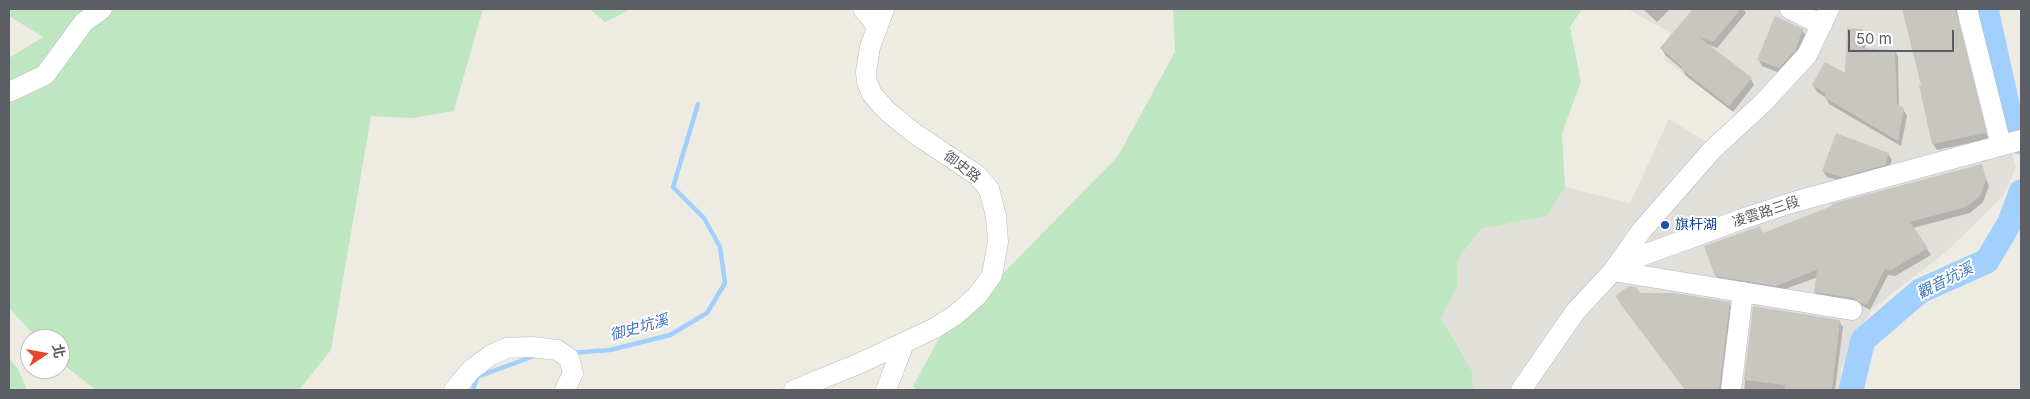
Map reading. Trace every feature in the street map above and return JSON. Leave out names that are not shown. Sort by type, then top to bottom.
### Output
[{"type":"street","points":[[9,92],[45,75],[84,22],[102,9]]},
{"type":"street","points":[[863,9],[880,17]]},
{"type":"street","points":[[1790,9],[1825,17],[1807,54],[1764,102],[1712,150],[1642,230],[1613,271],[1852,310]]},
{"type":"street","points":[[1966,9],[2011,143]]},
{"type":"street","name":"御史路","points":[[794,390],[858,364],[933,329],[954,316],[976,296],[992,275],[998,242],[996,216],[989,190],[977,175],[914,133],[887,111],[872,94],[867,82],[866,72],[870,47],[880,17]]},
{"type":"street","name":"凌雲路三段","points":[[1521,390],[1574,312],[1613,271],[1638,257],[1746,218],[2011,143]]},
{"type":"street","points":[[1730,390],[1743,292]]},
{"type":"street","points":[[886,390],[904,343]]},
{"type":"street","points":[[454,390],[471,370],[491,355],[508,348],[532,347],[563,354],[573,373],[565,390]]},
{"type":"shaded area","points":[[1627,9],[1973,9],[2016,167],[2003,196],[1946,252],[1872,309],[1841,368],[1841,390],[1473,390],[1472,371],[1441,316],[1457,288],[1457,260],[1481,229],[1547,216],[1565,187],[1630,203],[1669,119],[1713,146],[1736,114],[1664,59],[1670,32]]},
{"type":"green space","points":[[9,9],[483,9],[454,111],[413,118],[371,116],[331,350],[299,390],[96,390],[70,370],[70,329],[29,329],[9,308],[9,58],[43,37],[9,16]]},
{"type":"green space","points":[[590,9],[631,9],[605,22]]},
{"type":"green space","points":[[1173,9],[1582,9],[1570,27],[1581,82],[1562,133],[1565,187],[1547,216],[1481,229],[1457,260],[1457,288],[1441,317],[1472,371],[1473,390],[917,390],[913,386],[939,339],[1118,156],[1175,52]]},
{"type":"green space","points":[[9,358],[18,369],[20,379],[22,379],[27,390],[9,390]]},
{"type":"building","points":[[1693,9],[1741,9],[1713,42],[1699,37],[1752,78],[1729,106],[1681,69],[1682,67],[1660,48]]},
{"type":"building","points":[[1902,9],[1955,9],[1986,133],[1932,144],[1919,85],[1921,85]]},
{"type":"building","points":[[1775,16],[1803,29],[1795,51],[1779,68],[1757,60]]},
{"type":"building","points":[[1847,28],[1863,29],[1862,48],[1895,50],[1897,104],[1904,108],[1898,141],[1824,97],[1826,94],[1812,85],[1825,62],[1845,73]]},
{"type":"building","points":[[1836,133],[1889,153],[1885,165],[1842,177],[1822,171]]},
{"type":"building","points":[[1982,164],[1986,179],[1980,196],[1966,207],[1910,222],[1928,248],[1891,270],[1885,269],[1867,304],[1861,303],[1854,298],[1814,292],[1817,270],[1776,286],[1715,276],[1704,246],[1760,226],[1763,233],[1832,206],[1831,204]]},
{"type":"building","points":[[1629,286],[1636,287],[1640,293],[1674,293],[1730,302],[1719,390],[1685,390],[1615,296]]},
{"type":"building","points":[[1753,306],[1840,320],[1832,390],[1784,390],[1785,385],[1744,380]]},
{"type":"waterway","name":"觀音坑溪","points":[[1986,9],[2010,118],[2021,142]]},
{"type":"waterway","name":"御史坑溪","points":[[571,353],[610,350],[670,335],[707,313],[725,283],[720,247],[704,218],[673,187],[698,104]]},
{"type":"waterway","name":"觀音坑溪","points":[[1851,390],[1863,340],[1920,291],[1987,261],[2010,222],[2021,192]]},
{"type":"waterway","name":"御史坑溪","points":[[473,390],[477,377],[534,356]]},
{"type":"place","name":"旗杆湖","points":[[1665,225]]}]
